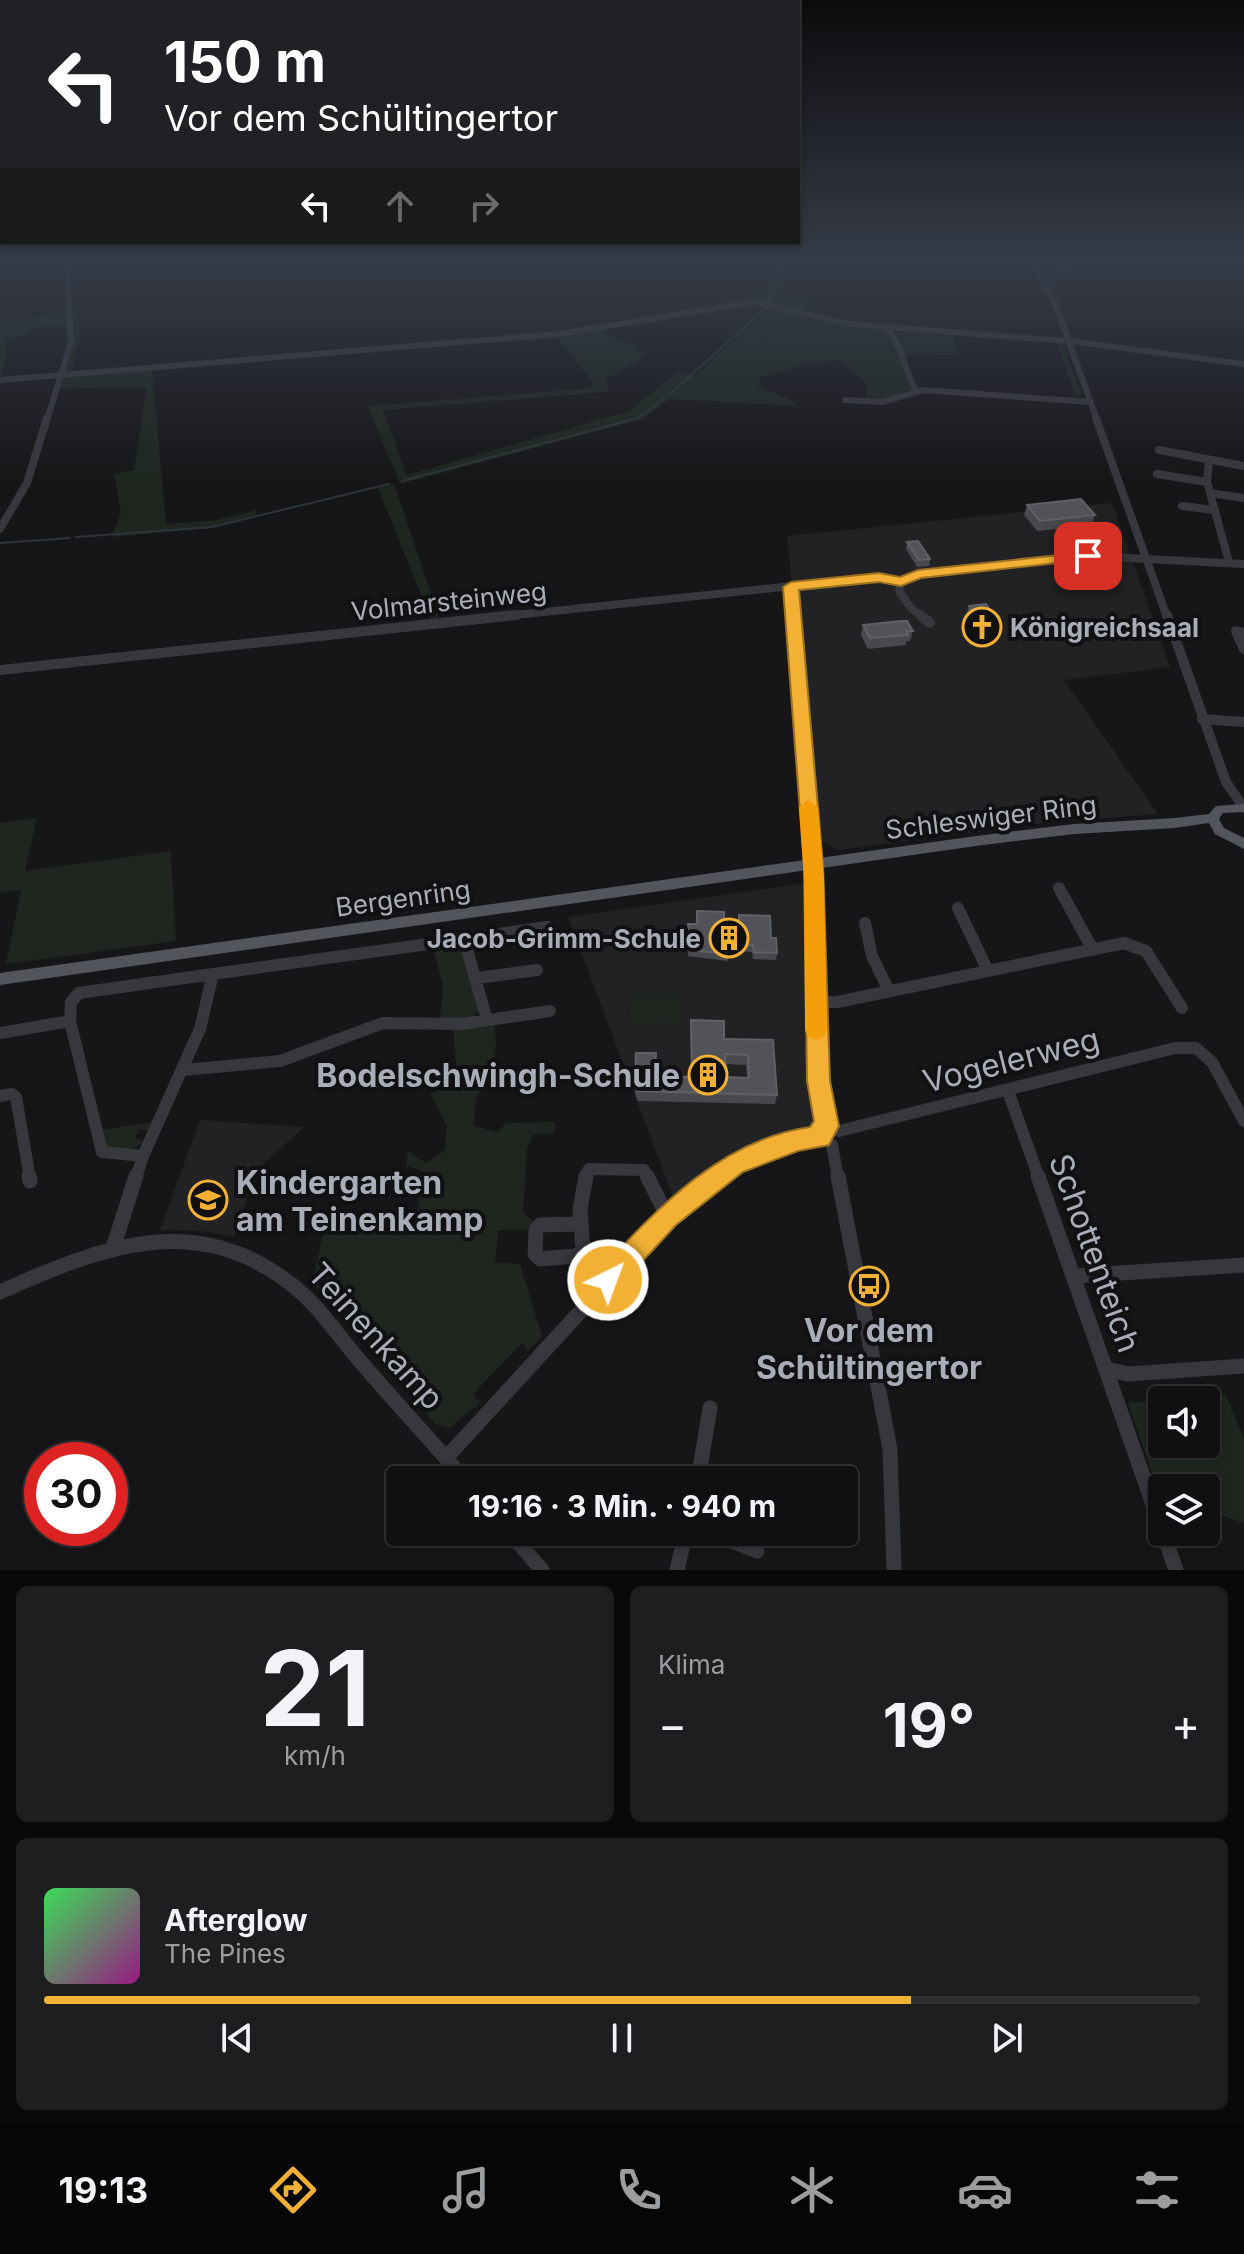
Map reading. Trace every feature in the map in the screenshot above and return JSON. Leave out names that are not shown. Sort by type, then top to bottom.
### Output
[{"type":"main road","points":[[1219,831],[1213,818],[1215,813],[1227,807],[1244,808]]},
{"type":"main road","name":"Schleswiger Ring","points":[[813,865],[1074,829],[1213,818]]},
{"type":"main road","name":"Schleswiger Ring","points":[[1175,823],[1219,831],[1244,844]]},
{"type":"main road","name":"Bergenring","points":[[0,979],[813,865]]},
{"type":"street","points":[[0,529],[27,483],[72,335]]},
{"type":"street","points":[[0,380],[542,335]]},
{"type":"street","points":[[893,335],[907,376],[916,391]]},
{"type":"street","points":[[988,335],[1069,341],[1244,364]]},
{"type":"street","points":[[1067,335],[1202,719],[1226,782],[1244,808]]},
{"type":"street","points":[[845,400],[883,402],[916,391],[1091,402]]},
{"type":"street","points":[[1159,450],[1244,466]]},
{"type":"street","points":[[1209,460],[1207,482],[1229,562]]},
{"type":"street","points":[[1157,474],[1207,482]]},
{"type":"street","points":[[1210,493],[1244,498]]},
{"type":"street","points":[[1182,506],[1215,510]]},
{"type":"street","name":"Volmarsteinweg","points":[[0,670],[879,577],[901,582],[918,574],[1077,557],[1244,564]]},
{"type":"street","points":[[901,582],[899,591],[906,601],[930,623]]},
{"type":"street","points":[[791,587],[813,865],[818,1081],[890,1449],[894,1570]]},
{"type":"street","points":[[1244,633],[1236,631],[1244,649]]},
{"type":"street","points":[[1202,719],[1244,722]]},
{"type":"street","points":[[1226,782],[1227,807]]},
{"type":"street","points":[[1059,888],[1092,948]]},
{"type":"street","points":[[958,908],[988,971]]},
{"type":"street","points":[[865,923],[872,956],[889,991]]},
{"type":"street","points":[[143,1156],[102,1152],[70,1021],[71,1002],[79,993],[547,927]]},
{"type":"street","points":[[464,939],[487,1020]]},
{"type":"street","points":[[815,1002],[837,1002],[1124,943],[1146,951],[1182,1008]]},
{"type":"street","points":[[477,978],[537,970]]},
{"type":"street","points":[[113,1248],[143,1156],[200,1029],[213,974]]},
{"type":"street","points":[[184,1070],[280,1061],[383,1023],[461,1024],[550,1011]]},
{"type":"street","points":[[0,1033],[70,1021]]},
{"type":"street","name":"Vogelerweg","points":[[446,1458],[667,1216],[735,1164],[797,1140],[830,1135],[1175,1048],[1196,1048],[1212,1062],[1244,1121]]},
{"type":"street","name":"Schottenteich","points":[[1008,1091],[1176,1570]]},
{"type":"street","points":[[0,1096],[12,1094],[16,1097],[30,1181]]},
{"type":"street","points":[[579,1224],[581,1184],[589,1169],[644,1170],[667,1216]]},
{"type":"street","name":"Teinenkamp","points":[[0,1292],[73,1258],[113,1248],[175,1239],[235,1248],[301,1293],[453,1466]]},
{"type":"street","points":[[1074,1276],[1244,1265]]},
{"type":"street","points":[[1107,1369],[1128,1374],[1244,1366]]},
{"type":"street","points":[[700,1466],[710,1408]]},
{"type":"street","points":[[521,1546],[542,1570]]},
{"type":"street","points":[[677,1570],[683,1546]]},
{"type":"street","points":[[744,1546],[757,1551]]},
{"type":"shaded area","points":[[0,335],[27,335],[6,339],[5,362],[0,378]]},
{"type":"shaded area","points":[[79,335],[71,372],[152,368],[166,524],[216,520],[256,510],[257,517],[212,528],[111,537],[121,513],[114,474],[134,470],[147,387],[58,388],[73,337]]},
{"type":"shaded area","points":[[525,335],[609,335],[636,345],[632,348],[649,355],[605,380],[609,386],[606,392],[383,410],[407,475],[629,411],[677,372],[695,376],[739,335],[971,335],[1061,342],[1082,395],[1075,395],[1057,343],[953,336],[959,355],[901,356],[915,391],[891,400],[867,401],[866,383],[840,360],[806,364],[761,377],[758,387],[796,402],[795,406],[669,399],[643,419],[400,484],[368,406],[591,388],[593,383],[557,338],[349,352]]},
{"type":"shaded area","points":[[394,484],[440,621],[432,622],[378,488]]},
{"type":"shaded area","points":[[1112,503],[1170,667],[1064,680],[1158,814],[1051,822],[838,850],[818,839],[787,536]]},
{"type":"shaded area","points":[[37,818],[25,871],[171,851],[176,941],[6,964],[21,890],[0,892],[0,823]]},
{"type":"shaded area","points":[[805,883],[805,1036],[815,1126],[718,1160],[673,1197],[568,917]]},
{"type":"shaded area","points":[[462,947],[480,1009],[472,1018],[440,1019],[443,984],[433,948]]},
{"type":"shaded area","points":[[630,994],[680,995],[680,1024],[629,1022]]},
{"type":"shaded area","points":[[494,1024],[496,1043],[492,1077],[476,1098],[474,1126],[498,1132],[506,1123],[555,1122],[554,1134],[534,1134],[527,1149],[523,1212],[534,1222],[533,1230],[498,1230],[495,1263],[520,1264],[542,1336],[529,1350],[522,1343],[473,1394],[480,1403],[449,1428],[435,1424],[312,1283],[325,1225],[391,1224],[418,1210],[423,1171],[406,1166],[408,1151],[426,1163],[445,1150],[447,1126],[430,1093],[452,1087],[456,1063],[453,1026]]},
{"type":"shaded area","name":"Kindergarten am Teinenkamp","points":[[200,1120],[304,1127],[256,1171],[234,1237],[202,1231],[160,1230]]},
{"type":"shaded area","points":[[152,1122],[148,1130],[139,1129],[135,1138],[144,1140],[137,1147],[122,1150],[106,1146],[102,1130]]},
{"type":"shaded area","points":[[1220,1395],[1226,1395],[1244,1439],[1244,1523],[1220,1515],[1220,1474],[1152,1474],[1128,1403],[1148,1401],[1148,1458],[1220,1458]]},
{"type":"building","points":[[1081,499],[1095,515],[1040,521],[1027,505]]},
{"type":"building","points":[[918,541],[930,559],[919,560],[907,542]]},
{"type":"building","points":[[986,604],[999,624],[981,626],[969,606]]},
{"type":"building","points":[[907,621],[913,631],[906,631],[908,635],[870,638],[863,625]]},
{"type":"building","name":"Jacob-Grimm-Schule","points":[[697,911],[724,912],[724,921],[739,921],[739,915],[770,916],[771,938],[776,938],[777,953],[754,952],[753,945],[729,944],[729,954],[688,950],[688,924],[697,924]]},
{"type":"building","name":"Bodelschwingh-Schule","points":[[691,1020],[724,1021],[724,1039],[773,1040],[777,1095],[638,1091],[635,1085],[636,1053],[656,1053],[655,1076],[692,1077]],"holes":[[[725,1054],[748,1055],[749,1078],[726,1077]]]},
{"type":"waterway","points":[[669,395],[736,335]]},
{"type":"waterway","points":[[402,481],[638,418],[665,398]]},
{"type":"waterway","points":[[76,537],[212,527],[389,484]]},
{"type":"waterway","points":[[0,543],[70,538]]},
{"type":"slow traffic","points":[[808,807],[814,879],[816,1030]]},
{"type":"place","name":"Königreichsaal","points":[[982,627]]},
{"type":"place","name":"Jacob-Grimm-Schule","points":[[729,938]]},
{"type":"place","name":"Bodelschwingh-Schule","points":[[708,1075]]},
{"type":"place","name":"Kindergarten am Teinenkamp","points":[[208,1200]]},
{"type":"place","name":"Vor dem Schültingertor","points":[[869,1286]]},
{"type":"route","points":[[608,1280],[667,1216],[702,1187],[735,1164],[797,1140],[820,1137],[821,1130],[827,1126],[818,1081],[813,865],[791,587],[879,577],[901,582],[918,574],[1088,556]]}]
